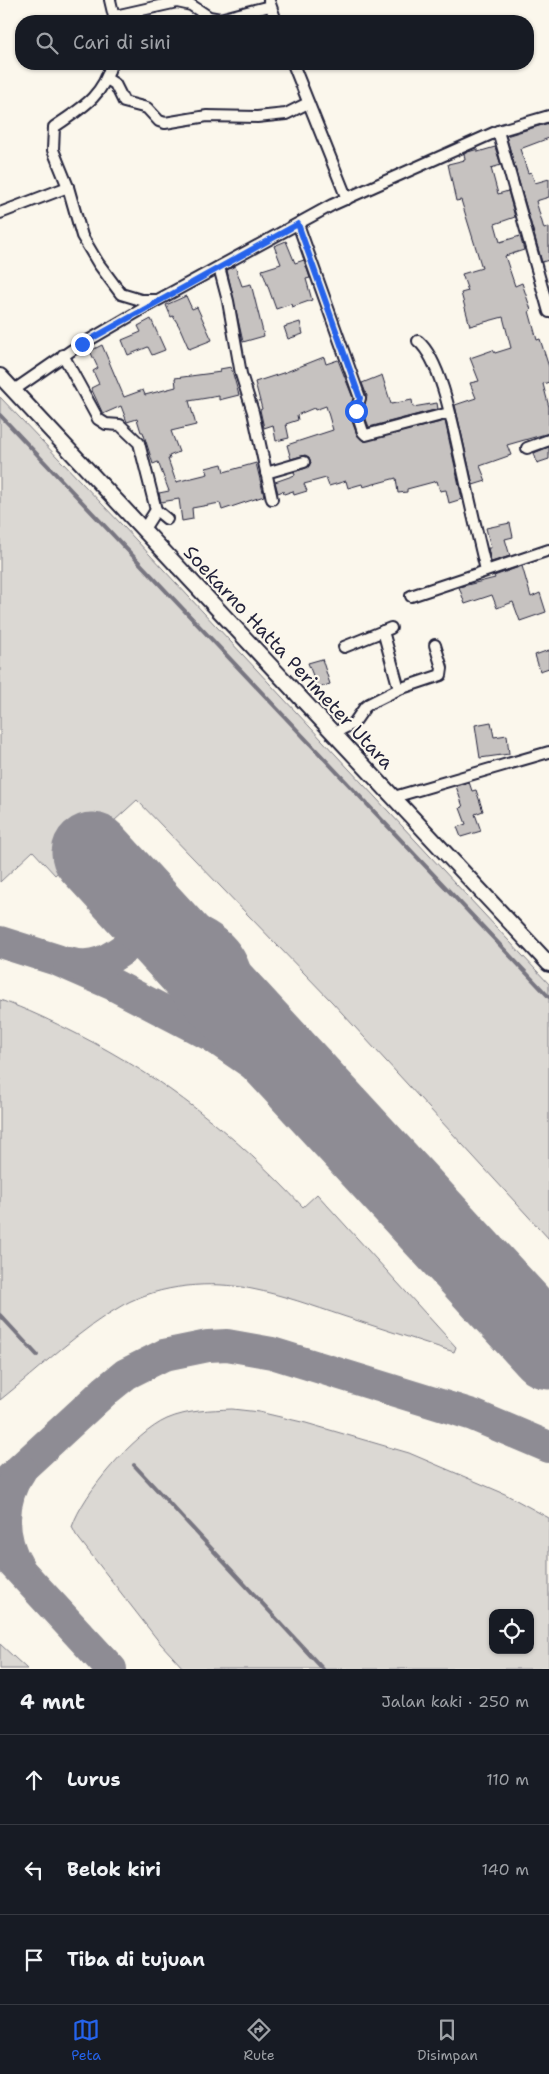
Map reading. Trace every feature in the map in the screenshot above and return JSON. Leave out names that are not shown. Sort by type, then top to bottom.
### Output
[{"type":"main road","name":"Soekarno Hatta Perimeter Utara","points":[[0,376],[549,964]]},
{"type":"street","points":[[110,0],[114,15]]},
{"type":"street","points":[[130,15],[177,2],[191,5],[206,15]]},
{"type":"street","points":[[232,15],[269,3],[274,15]]},
{"type":"street","points":[[109,70],[100,91],[84,107],[54,127],[53,150],[68,187],[82,236],[98,263],[121,294],[141,300],[158,300]]},
{"type":"street","points":[[295,70],[347,199]]},
{"type":"street","points":[[107,79],[115,84],[124,102],[147,108],[159,121],[164,123],[208,116],[258,117],[286,114],[308,103]]},
{"type":"street","points":[[14,390],[63,355],[158,300],[298,224],[347,199],[498,131],[549,116]]},
{"type":"street","points":[[498,131],[549,312]]},
{"type":"street","points":[[0,213],[68,187]]},
{"type":"street","points":[[298,224],[360,398],[356,411],[363,432],[366,435],[449,413]]},
{"type":"street","points":[[219,267],[228,301],[240,374],[252,412],[272,499]]},
{"type":"street","points":[[418,341],[436,370],[449,413],[486,570]]},
{"type":"street","points":[[63,355],[98,419],[106,424],[120,425],[139,443],[156,510],[167,518]]},
{"type":"street","points":[[528,448],[549,440]]},
{"type":"street","points":[[266,473],[304,462]]},
{"type":"street","points":[[144,529],[156,510]]},
{"type":"street","points":[[411,596],[549,550]]},
{"type":"street","points":[[344,647],[387,629],[399,689]]},
{"type":"street","points":[[334,733],[354,723],[365,707],[399,689],[441,675],[442,668],[435,646]]},
{"type":"street","points":[[394,797],[549,752]]},
{"type":"shaded area","points":[[0,397],[123,526],[549,984],[549,1239],[332,1002],[137,800],[55,875],[33,851],[0,882]]},
{"type":"shaded area","points":[[0,1000],[29,1011],[77,1034],[140,1069],[198,1110],[225,1132],[303,1207],[317,1194],[456,1347],[454,1352],[264,1291],[236,1286],[186,1286],[153,1293],[123,1305],[75,1337],[0,1400]]},
{"type":"shaded area","points":[[232,1409],[259,1412],[306,1423],[409,1453],[505,1494],[549,1518],[549,1669],[184,1669],[160,1643],[76,1535],[72,1527],[78,1513],[98,1482],[140,1437],[167,1419],[199,1411]]},
{"type":"shaded area","points":[[0,1644],[27,1669],[0,1669]]},
{"type":"building","points":[[549,123],[549,138],[520,149],[528,173],[531,172],[535,183],[549,179],[549,197],[536,201],[544,229],[549,227],[549,260],[542,262],[506,136]]},
{"type":"building","points":[[495,147],[501,165],[491,168],[498,194],[508,191],[515,217],[495,224],[500,242],[520,236],[524,250],[505,256],[515,286],[522,283],[531,310],[529,311],[537,340],[540,339],[549,367],[549,382],[543,384],[549,407],[549,433],[507,445],[511,455],[480,466],[486,481],[473,485],[455,405],[476,398],[470,383],[479,381],[470,358],[493,350],[495,353],[511,348],[503,317],[470,326],[461,293],[468,291],[462,274],[482,268],[461,200],[456,201],[448,164],[465,160],[464,154],[468,152],[478,149],[478,152]]},
{"type":"building","points":[[286,241],[295,263],[304,260],[310,278],[306,279],[312,300],[292,307],[291,304],[276,309],[262,270],[281,264],[274,246]]},
{"type":"building","points":[[235,266],[242,286],[251,284],[264,336],[243,342],[227,270]]},
{"type":"building","points":[[186,296],[192,309],[197,307],[212,340],[189,349],[179,326],[173,316],[171,317],[166,305]]},
{"type":"building","points":[[151,319],[165,350],[152,355],[148,347],[128,355],[122,340],[141,332],[138,326]]},
{"type":"building","points":[[300,322],[303,334],[288,339],[284,327]]},
{"type":"building","points":[[102,345],[124,397],[143,390],[145,395],[176,387],[175,378],[221,372],[220,369],[231,367],[239,395],[219,400],[219,396],[189,401],[196,425],[171,431],[179,452],[169,456],[170,459],[168,459],[176,482],[208,474],[206,468],[222,464],[224,472],[256,463],[264,496],[222,510],[220,503],[192,508],[193,519],[182,521],[179,499],[161,502],[159,493],[169,491],[158,462],[153,464],[137,419],[127,422],[121,406],[103,414],[91,388],[99,384],[93,371],[98,368],[90,351]]},
{"type":"building","points":[[324,357],[326,364],[338,360],[353,398],[349,413],[357,435],[364,441],[445,421],[462,499],[449,503],[446,490],[440,491],[437,481],[407,489],[407,492],[398,493],[396,478],[363,487],[362,484],[348,488],[346,481],[329,486],[326,478],[304,484],[307,491],[294,495],[293,491],[284,494],[283,491],[278,493],[275,482],[295,475],[294,472],[306,468],[311,463],[309,457],[305,455],[291,459],[287,445],[333,430],[326,406],[315,410],[314,408],[297,415],[298,420],[286,424],[289,438],[276,441],[273,425],[264,428],[260,410],[262,409],[255,382]]},
{"type":"building","points":[[382,375],[391,404],[412,400],[413,407],[437,403],[438,409],[369,427],[363,411],[367,396],[362,383]]},
{"type":"building","points":[[549,447],[549,459],[537,463],[534,453]]},
{"type":"building","points":[[510,523],[513,537],[505,539],[510,556],[491,562],[488,548],[491,548],[486,528]]},
{"type":"building","points":[[522,566],[531,597],[540,593],[546,612],[520,621],[513,602],[497,608],[492,595],[465,604],[459,587],[495,578],[494,576]]},
{"type":"building","points":[[549,650],[549,668],[540,671],[535,655]]},
{"type":"building","points":[[322,659],[330,684],[318,688],[308,663]]},
{"type":"building","points":[[491,722],[494,737],[507,735],[509,754],[480,758],[475,725]]},
{"type":"building","points":[[469,782],[472,791],[476,790],[483,811],[475,814],[481,831],[461,837],[457,827],[466,824],[460,808],[463,807],[456,786]]},
{"type":"waterway","points":[[0,415],[549,997]]},
{"type":"waterway","points":[[0,1315],[37,1355]]},
{"type":"waterway","points":[[134,1465],[323,1669]]},
{"type":"taxiway","points":[[69,963],[84,965],[98,963],[110,958],[155,930],[180,927],[201,933],[211,939],[226,954],[236,974],[243,1009],[263,1037],[296,1073]]},
{"type":"taxiway","points":[[0,942],[57,960],[112,984],[212,1036],[298,1095],[389,1176]]},
{"type":"taxiway","points":[[0,1488],[126,1374],[164,1355],[208,1346],[227,1345],[272,1353],[473,1415],[549,1447]]},
{"type":"taxiway","points":[[19,1568],[8,1544],[5,1519],[9,1493],[21,1470]]},
{"type":"taxiway","points":[[0,1549],[111,1669]]},
{"type":"runway","points":[[92,853],[549,1349]]},
{"type":"route","points":[[82,344],[158,300],[298,224],[360,398],[356,411]]}]
